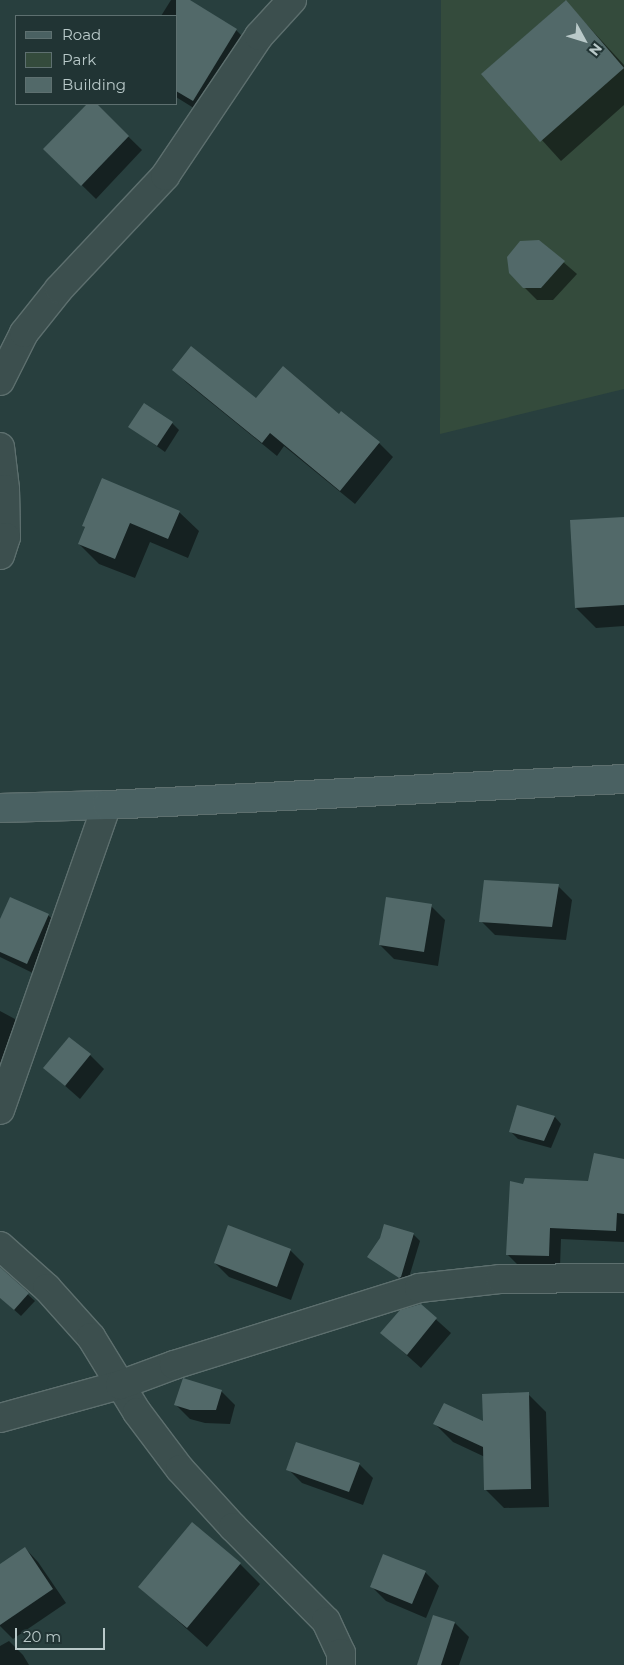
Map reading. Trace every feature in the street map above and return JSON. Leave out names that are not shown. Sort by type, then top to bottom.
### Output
[{"type":"street","points":[[0,381],[24,334],[59,289],[165,176],[259,36],[292,0]]},
{"type":"street","points":[[0,447],[5,490],[6,537],[0,555]]},
{"type":"street","points":[[0,808],[107,805],[624,779]]},
{"type":"street","points":[[0,1110],[107,805]]},
{"type":"street","points":[[0,1246],[47,1288],[91,1337],[137,1412],[180,1469],[232,1527],[326,1621],[349,1661]]},
{"type":"street","points":[[0,1418],[120,1385],[174,1365],[419,1288],[500,1279],[624,1278]]},
{"type":"green space","points":[[441,0],[624,0],[624,389],[440,434]]},
{"type":"building","points":[[176,0],[190,0],[237,29],[193,101],[178,92],[178,15],[176,15]]},
{"type":"building","points":[[566,0],[624,68],[540,142],[481,74]]},
{"type":"building","points":[[86,105],[98,105],[129,136],[81,186],[43,149]]},
{"type":"building","points":[[539,240],[565,261],[541,288],[523,288],[509,273],[507,257],[520,241]]},
{"type":"building","points":[[191,346],[256,398],[283,366],[339,414],[341,411],[380,442],[340,491],[270,433],[262,443],[172,370]]},
{"type":"building","points":[[144,403],[173,422],[157,446],[128,427]]},
{"type":"building","points":[[102,478],[180,511],[168,539],[130,523],[115,559],[78,544],[85,527],[82,526]]},
{"type":"building","points":[[624,517],[624,605],[575,608],[570,520]]},
{"type":"building","points":[[484,880],[559,884],[552,927],[479,922]]},
{"type":"building","points":[[10,897],[49,914],[27,964],[0,952],[0,919]]},
{"type":"building","points":[[386,897],[432,904],[424,952],[379,945]]},
{"type":"building","points":[[69,1037],[91,1054],[65,1086],[43,1068]]},
{"type":"building","points":[[517,1105],[555,1116],[544,1141],[509,1132]]},
{"type":"building","points":[[594,1153],[624,1159],[624,1214],[617,1213],[616,1231],[550,1228],[549,1256],[506,1255],[510,1181],[523,1184],[525,1178],[588,1181]]},
{"type":"building","points":[[384,1224],[414,1233],[401,1277],[399,1278],[367,1257],[380,1238]]},
{"type":"building","points":[[228,1225],[291,1249],[277,1287],[214,1263]]},
{"type":"building","points":[[0,1267],[29,1293],[14,1310],[0,1298]]},
{"type":"building","points":[[421,1304],[437,1318],[407,1355],[380,1333],[400,1310]]},
{"type":"building","points":[[183,1378],[222,1390],[216,1410],[190,1410],[174,1405]]},
{"type":"building","points":[[529,1392],[531,1489],[484,1490],[483,1447],[433,1424],[444,1403],[483,1421],[482,1394]]},
{"type":"building","points":[[296,1442],[360,1463],[349,1492],[286,1470]]},
{"type":"building","points":[[192,1522],[241,1563],[187,1628],[138,1587]]},
{"type":"building","points":[[25,1547],[53,1589],[0,1625],[0,1564]]},
{"type":"building","points":[[383,1554],[426,1571],[412,1604],[370,1587]]},
{"type":"building","points":[[433,1615],[455,1622],[441,1665],[417,1665]]}]
